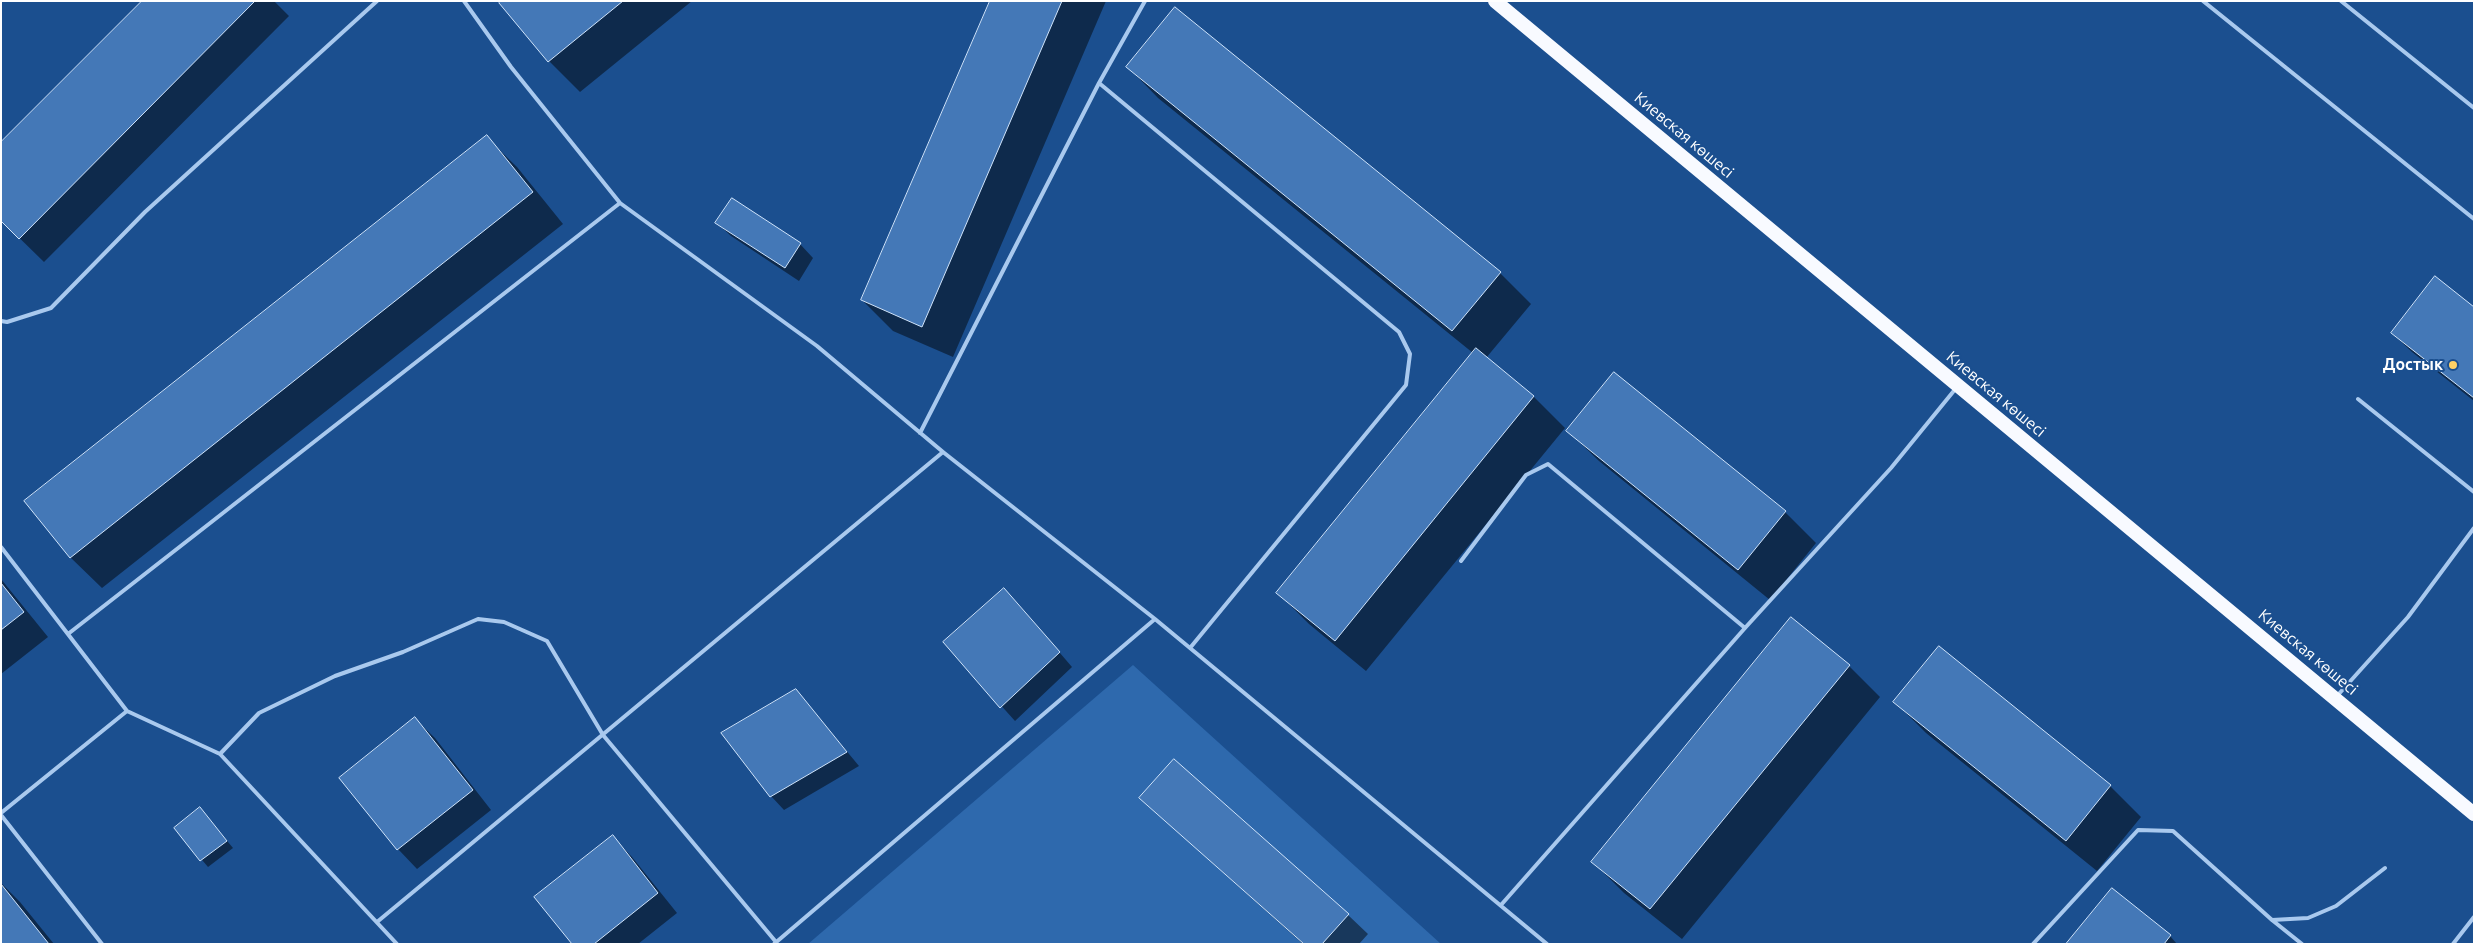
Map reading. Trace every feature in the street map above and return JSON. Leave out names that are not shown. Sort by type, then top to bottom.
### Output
[{"type":"highway","name":"Киевская көшесі","points":[[1495,1],[2474,814]]},
{"type":"lane","points":[[1,321],[7,322],[51,308],[145,212],[377,1]]},
{"type":"lane","points":[[464,1],[511,67],[620,203],[817,346],[943,452],[1156,619],[1547,944]]},
{"type":"lane","points":[[920,433],[1099,83],[1145,1]]},
{"type":"lane","points":[[2203,1],[2474,219]]},
{"type":"lane","points":[[2341,1],[2474,108]]},
{"type":"lane","points":[[1099,83],[1399,332],[1410,354],[1406,385],[1190,648]]},
{"type":"lane","points":[[68,634],[620,203]]},
{"type":"lane","points":[[1501,905],[1745,628],[1891,468],[1958,385]]},
{"type":"lane","points":[[2358,399],[2474,492]]},
{"type":"lane","points":[[377,922],[943,452]]},
{"type":"lane","points":[[1460,561],[1526,475],[1548,464],[1745,628]]},
{"type":"lane","points":[[2336,698],[2408,617],[2474,528]]},
{"type":"lane","points":[[1,547],[127,711],[220,754],[397,944]]},
{"type":"lane","points":[[220,754],[259,713],[335,676],[403,652],[478,619],[504,622],[546,641],[602,735],[775,943],[1156,619]]},
{"type":"lane","points":[[102,944],[1,814],[127,711]]},
{"type":"lane","points":[[2033,944],[2138,830],[2173,831],[2272,920],[2302,944]]},
{"type":"lane","points":[[2272,920],[2308,918],[2336,906],[2385,868]]},
{"type":"lane","points":[[2452,944],[2474,917]]},
{"type":"shaded area","points":[[1133,665],[1441,944],[808,944]]},
{"type":"building","points":[[142,1],[255,1],[19,239],[1,221],[1,142]]},
{"type":"building","points":[[501,1],[623,1],[548,62],[499,3]]},
{"type":"building","points":[[990,1],[1062,1],[922,327],[861,300]]},
{"type":"building","points":[[1175,7],[1501,272],[1452,331],[1126,67]]},
{"type":"building","points":[[487,135],[533,192],[70,558],[24,501]]},
{"type":"building","points":[[732,198],[801,243],[785,268],[715,223]]},
{"type":"building","name":"Достык","points":[[2435,276],[2474,307],[2474,398],[2391,333]]},
{"type":"building","points":[[1476,348],[1534,396],[1335,641],[1276,593]]},
{"type":"building","points":[[1614,372],[1786,511],[1738,570],[1566,431]]},
{"type":"building","points":[[1,583],[24,612],[1,630]]},
{"type":"building","points":[[1004,588],[1060,652],[1000,708],[943,642]]},
{"type":"building","points":[[1791,617],[1850,665],[1650,909],[1591,862]]},
{"type":"building","points":[[1939,646],[2111,785],[2066,841],[1893,702]]},
{"type":"building","points":[[796,689],[847,752],[770,797],[721,733]]},
{"type":"building","points":[[415,717],[473,790],[397,850],[339,778]]},
{"type":"building","points":[[1174,759],[1349,914],[1322,944],[1304,944],[1139,798]]},
{"type":"building","points":[[200,807],[227,841],[200,861],[174,828]]},
{"type":"building","points":[[613,835],[658,893],[594,944],[572,944],[534,897]]},
{"type":"building","points":[[1,884],[49,944],[1,944]]},
{"type":"building","points":[[2112,888],[2171,935],[2164,944],[2066,944]]},
{"type":"place","name":"Достык","points":[[2453,365]]}]
